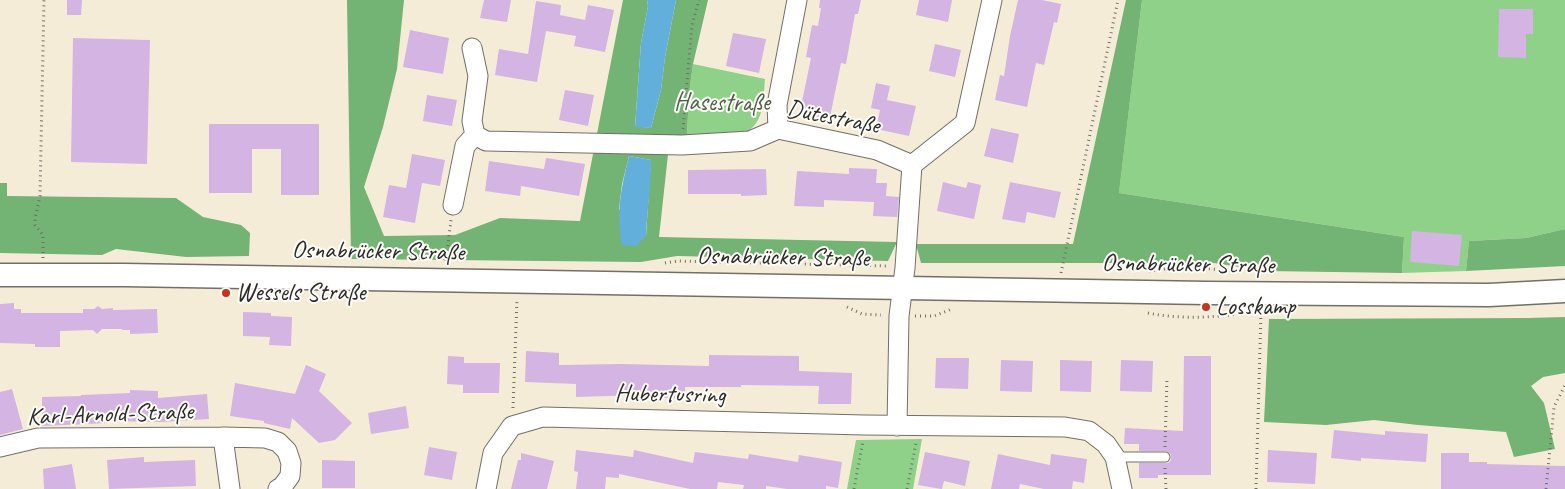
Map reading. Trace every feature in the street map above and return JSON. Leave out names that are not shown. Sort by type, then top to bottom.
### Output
[{"type":"street","points":[[778,129],[777,105],[797,0]]},
{"type":"street","points":[[897,426],[899,316],[912,165],[965,123],[992,0]]},
{"type":"street","points":[[453,205],[465,146],[475,135],[472,121],[478,76],[472,48]]},
{"type":"street","name":"Dütestraße","points":[[475,135],[486,141],[682,145],[750,141],[778,129],[877,150],[912,165]]},
{"type":"street","name":"Osnabrücker Straße","points":[[0,275],[133,275],[1060,291],[1489,295],[1565,290]]},
{"type":"street","name":"Hubertusring","points":[[512,426],[543,417],[897,426],[1065,427],[1089,431],[1106,444],[1115,457],[1122,489]]},
{"type":"street","points":[[486,489],[493,453],[512,426]]},
{"type":"street","name":"Karl-Arnold-Straße","points":[[223,437],[230,489]]},
{"type":"street","name":"Karl-Arnold-Straße","points":[[0,448],[38,438],[265,438],[278,442],[287,451],[292,463],[290,476],[282,487],[278,489]]},
{"type":"lane","points":[[1115,457],[1165,458]]},
{"type":"path","points":[[43,261],[44,236],[35,225],[34,219],[40,196],[44,0]]},
{"type":"path","points":[[682,145],[692,25],[699,0]]},
{"type":"path","points":[[1060,291],[1060,272],[1118,0]]},
{"type":"path","points":[[445,266],[453,205]]},
{"type":"path","points":[[512,426],[517,297]]},
{"type":"path","points":[[1256,489],[1262,311]]},
{"type":"path","points":[[1166,489],[1167,377]]},
{"type":"path","points":[[1546,489],[1554,407],[1565,385]]},
{"type":"path","points":[[854,489],[864,425]]},
{"type":"path","points":[[907,489],[919,426]]},
{"type":"green space","points":[[347,0],[404,0],[397,69],[383,127],[364,187],[384,236],[455,235],[500,218],[580,221],[623,0],[647,0],[648,6],[641,43],[635,126],[651,128],[661,90],[676,0],[708,0],[693,64],[687,135],[670,136],[659,237],[897,242],[888,261],[677,256],[641,262],[351,259]],"holes":[[[629,156],[651,160],[646,236],[619,209],[622,184]]]},
{"type":"green space","points":[[1126,0],[1142,0],[1119,193],[1404,237],[1402,273],[1265,271],[1214,263],[921,263],[916,244],[1073,244]]},
{"type":"green space","points":[[1142,0],[1565,0],[1565,229],[1526,238],[1469,241],[1466,271],[1402,273],[1404,237],[1119,193]]},
{"type":"green space","name":"Hasestraße","points":[[693,64],[765,79],[762,110],[760,117],[752,128],[745,133],[687,135]]},
{"type":"green space","points":[[0,183],[7,183],[7,196],[176,198],[203,217],[241,225],[250,233],[249,256],[186,257],[116,249],[102,255],[0,253]]},
{"type":"green space","points":[[1565,229],[1565,266],[1466,271],[1469,241],[1526,238]]},
{"type":"green space","points":[[1565,317],[1565,373],[1543,377],[1531,386],[1544,403],[1555,449],[1514,457],[1506,432],[1374,420],[1326,425],[1264,422],[1269,319]]},
{"type":"green space","points":[[922,439],[913,489],[847,489],[856,440]]},
{"type":"water","points":[[647,0],[676,0],[661,90],[651,128],[635,127],[641,43],[648,6]]},
{"type":"water","points":[[629,156],[651,160],[646,236],[636,246],[622,245],[619,221],[620,200]]},
{"type":"building","points":[[67,0],[82,0],[81,15],[67,15]]},
{"type":"building","points":[[484,0],[511,0],[507,22],[480,18]]},
{"type":"building","points":[[820,0],[861,0],[858,14],[855,14],[846,64],[841,63],[829,122],[799,116],[811,58],[806,57],[812,25],[818,26],[821,8],[819,8]]},
{"type":"building","points":[[919,0],[952,0],[948,22],[916,15]]},
{"type":"building","points":[[1018,0],[1042,0],[1061,4],[1057,23],[1054,22],[1044,65],[1036,63],[1027,107],[995,100],[1000,75],[1004,76]]},
{"type":"building","points":[[536,1],[561,5],[560,15],[585,20],[588,5],[614,10],[605,52],[574,46],[576,36],[546,31],[537,82],[495,75],[499,49],[528,54]]},
{"type":"building","points":[[1499,9],[1533,9],[1533,34],[1526,34],[1526,58],[1498,57]]},
{"type":"building","points":[[410,30],[449,38],[443,74],[403,67]]},
{"type":"building","points":[[733,33],[766,39],[759,73],[726,66]]},
{"type":"building","points":[[73,38],[150,40],[147,164],[71,162]]},
{"type":"building","points":[[935,44],[961,50],[955,77],[929,71]]},
{"type":"building","points":[[876,83],[890,86],[887,100],[916,106],[909,136],[876,129],[880,110],[871,108]]},
{"type":"building","points":[[565,90],[594,95],[588,126],[559,120]]},
{"type":"building","points":[[427,95],[457,100],[452,126],[423,121]]},
{"type":"building","points":[[209,124],[319,124],[319,195],[281,195],[281,149],[252,149],[252,193],[209,193]]},
{"type":"building","points":[[991,128],[1019,134],[1013,163],[984,156]]},
{"type":"building","points":[[412,154],[445,160],[440,186],[422,183],[415,223],[383,217],[389,185],[406,188]]},
{"type":"building","points":[[546,158],[585,164],[579,196],[521,186],[520,196],[485,191],[489,161],[544,169]]},
{"type":"building","points":[[849,168],[877,169],[876,183],[887,183],[886,196],[899,197],[897,217],[873,216],[874,202],[824,200],[824,207],[794,206],[797,171],[849,174]]},
{"type":"building","points":[[766,169],[767,195],[688,194],[688,170]]},
{"type":"building","points":[[943,182],[966,188],[968,182],[981,185],[974,219],[937,211]]},
{"type":"building","points":[[1010,182],[1061,192],[1055,218],[1027,212],[1025,223],[1002,219]]},
{"type":"building","points":[[1412,231],[1462,235],[1459,266],[1410,262]]},
{"type":"building","points":[[14,303],[14,309],[21,309],[21,313],[83,313],[83,309],[94,309],[98,306],[102,309],[113,308],[113,310],[157,309],[158,333],[130,334],[130,330],[122,329],[102,329],[97,334],[93,330],[60,331],[60,347],[35,347],[35,344],[0,343],[0,304]]},
{"type":"building","points":[[243,312],[271,313],[271,316],[292,317],[291,346],[269,345],[270,337],[243,336]]},
{"type":"building","points":[[526,351],[559,353],[559,365],[709,366],[709,355],[799,356],[799,371],[852,373],[851,404],[818,404],[819,386],[741,385],[741,387],[685,387],[685,398],[641,398],[641,395],[576,397],[576,384],[525,382]]},
{"type":"building","points":[[448,356],[464,357],[464,363],[500,363],[499,393],[463,393],[463,385],[447,384]]},
{"type":"building","points":[[1184,356],[1211,356],[1211,475],[1158,475],[1158,478],[1139,478],[1139,463],[1168,463],[1171,460],[1171,454],[1165,451],[1139,451],[1139,444],[1124,444],[1125,428],[1183,431]]},
{"type":"building","points":[[936,358],[969,358],[968,389],[935,388]]},
{"type":"building","points":[[1001,360],[1033,361],[1032,392],[1000,391]]},
{"type":"building","points":[[1060,360],[1092,361],[1091,392],[1060,391]]},
{"type":"building","points":[[1121,360],[1153,361],[1152,392],[1120,391]]},
{"type":"building","points":[[306,365],[326,374],[319,391],[352,423],[335,440],[319,443],[292,418],[290,429],[264,423],[264,421],[230,416],[235,383],[295,394]]},
{"type":"building","points":[[12,389],[23,429],[0,435],[0,392]]},
{"type":"building","points":[[130,390],[158,391],[158,398],[207,394],[209,419],[161,422],[108,421],[108,423],[42,426],[42,397],[130,393]]},
{"type":"building","points":[[406,406],[409,428],[371,434],[368,413]]},
{"type":"building","points":[[1334,430],[1385,435],[1385,431],[1428,434],[1426,462],[1361,458],[1361,461],[1331,458]]},
{"type":"building","points":[[429,447],[457,452],[452,480],[424,475]]},
{"type":"building","points":[[576,450],[633,457],[634,450],[693,463],[695,452],[748,459],[749,454],[798,462],[799,455],[842,462],[838,488],[826,486],[826,489],[787,489],[766,486],[766,489],[743,489],[744,485],[718,482],[717,489],[690,489],[619,474],[619,478],[606,477],[605,489],[576,489],[578,472],[574,471]]},
{"type":"building","points":[[1268,450],[1317,453],[1315,484],[1267,482]]},
{"type":"building","points":[[925,452],[970,461],[965,486],[944,481],[942,489],[918,485]]},
{"type":"building","points":[[521,453],[554,461],[547,489],[511,489],[518,460],[521,460]]},
{"type":"building","points":[[1441,453],[1469,453],[1469,462],[1487,462],[1487,464],[1565,466],[1565,489],[1441,489]]},
{"type":"building","points":[[998,454],[1050,465],[1051,454],[1087,459],[1084,483],[1073,481],[1072,489],[1044,489],[1020,484],[1019,489],[991,489]]},
{"type":"building","points":[[144,457],[144,462],[195,460],[196,486],[109,489],[107,460]]},
{"type":"building","points":[[322,460],[355,461],[355,488],[322,488]]},
{"type":"building","points":[[72,464],[76,489],[44,489],[43,469]]},
{"type":"place","name":"Wessels Straße","points":[[226,293]]},
{"type":"place","name":"Losskamp","points":[[1206,307]]}]
